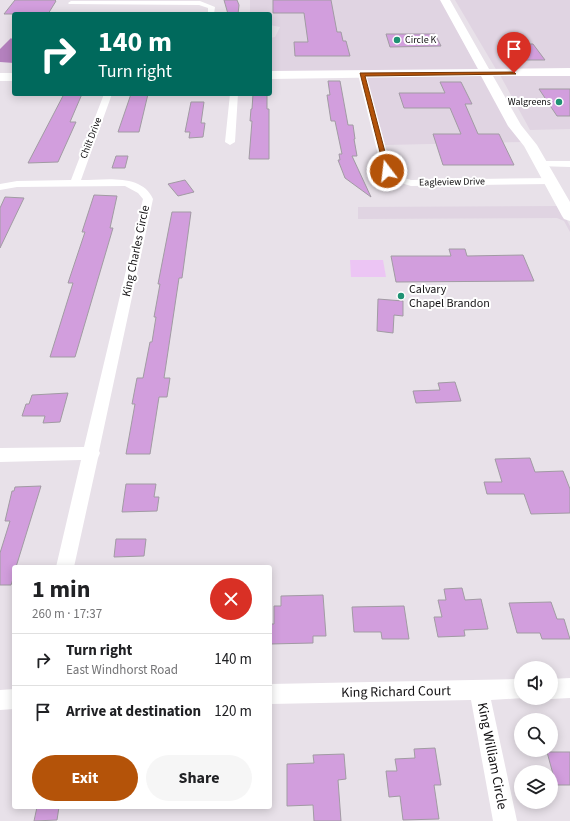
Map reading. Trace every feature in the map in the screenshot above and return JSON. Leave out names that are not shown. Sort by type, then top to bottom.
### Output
[{"type":"street","points":[[445,0],[490,73]]},
{"type":"street","points":[[452,0],[490,73],[515,126],[530,145],[570,216]]},
{"type":"street","points":[[70,4],[200,3],[212,7],[211,12]]},
{"type":"street","points":[[272,75],[570,72]]},
{"type":"street","name":"Eagleview Drive","points":[[362,74],[387,171],[389,175],[395,179],[411,183],[545,172],[570,164]]},
{"type":"street","points":[[0,77],[12,77]]},
{"type":"street","name":"Chilt Drive","points":[[75,183],[107,96]]},
{"type":"street","points":[[230,142],[234,96]]},
{"type":"street","name":"King Charles Circle","points":[[0,187],[17,184],[126,183],[142,190],[148,199],[66,565]]},
{"type":"street","points":[[0,455],[92,454]]},
{"type":"street","points":[[558,689],[570,688]]},
{"type":"street","name":"King William Circle","points":[[479,690],[505,821]]},
{"type":"street","name":"King Richard Court","points":[[272,694],[514,690]]},
{"type":"street","points":[[0,700],[12,699]]},
{"type":"shaded area","points":[[250,0],[441,0],[479,71],[272,73],[272,38],[275,37],[280,27],[272,25],[272,12],[250,12]]},
{"type":"shaded area","points":[[455,0],[570,0],[570,70],[497,71]]},
{"type":"shaded area","points":[[11,38],[12,39],[12,63],[0,62],[0,49]]},
{"type":"shaded area","points":[[482,75],[523,142],[385,145],[367,76]]},
{"type":"shaded area","points":[[500,75],[570,75],[570,129],[530,130]]},
{"type":"shaded area","points":[[559,206],[570,226],[570,232],[564,221],[557,218],[358,219],[358,207]]},
{"type":"shaded area","points":[[350,260],[383,260],[386,277],[351,277]]},
{"type":"building","points":[[15,0],[56,1],[49,12],[12,12],[12,14],[4,14]]},
{"type":"building","points":[[224,0],[237,0],[239,5],[238,12],[227,12]]},
{"type":"building","points":[[273,0],[331,0],[337,32],[341,32],[343,41],[346,41],[350,56],[295,56],[294,42],[308,42],[304,13],[273,13]]},
{"type":"building","points":[[386,34],[435,34],[441,46],[390,47]]},
{"type":"building","points":[[509,44],[533,44],[545,60],[520,60]]},
{"type":"building","points":[[328,81],[340,81],[348,125],[353,125],[357,156],[352,156],[371,197],[345,178],[338,160],[340,160],[339,154],[342,154],[335,121],[331,121],[327,95],[330,95]]},
{"type":"building","points":[[440,82],[461,82],[472,104],[465,104],[478,134],[499,134],[514,165],[443,165],[433,134],[461,134],[450,108],[404,108],[399,93],[445,93]]},
{"type":"building","name":"Walgreens","points":[[539,89],[570,89],[570,116],[557,116]]},
{"type":"building","points":[[63,96],[81,96],[70,122],[76,122],[58,162],[28,163]]},
{"type":"building","points":[[130,96],[148,96],[139,132],[118,132]]},
{"type":"building","points":[[253,96],[267,96],[267,109],[269,109],[269,159],[249,159],[252,121],[250,121]]},
{"type":"building","points":[[191,102],[204,102],[201,123],[205,123],[203,137],[189,138],[190,132],[185,132]]},
{"type":"building","points":[[116,156],[128,156],[125,168],[112,168]]},
{"type":"building","points":[[185,180],[194,192],[178,196],[168,184]]},
{"type":"building","points":[[94,195],[117,196],[110,228],[113,228],[75,357],[50,357],[73,283],[68,283],[85,232],[82,232]]},
{"type":"building","points":[[5,197],[24,198],[0,248],[0,208]]},
{"type":"building","points":[[172,212],[191,212],[182,278],[179,278],[164,378],[170,378],[167,397],[159,397],[150,454],[126,454],[135,404],[132,404],[137,378],[143,378],[150,342],[152,342],[156,317],[154,317],[160,284],[158,284]]},
{"type":"building","points":[[449,249],[465,249],[467,256],[523,255],[534,281],[396,282],[391,256],[451,256]]},
{"type":"building","points":[[378,299],[403,301],[403,316],[394,315],[393,333],[377,331]]},
{"type":"building","points":[[455,382],[461,401],[416,403],[413,391],[440,390],[438,383]]},
{"type":"building","points":[[68,393],[60,422],[43,423],[45,416],[22,416],[26,404],[29,404],[32,395]]},
{"type":"building","points":[[530,458],[535,472],[563,471],[570,489],[570,513],[531,514],[524,494],[487,494],[484,482],[502,482],[495,459]]},
{"type":"building","points":[[126,484],[156,484],[154,497],[159,497],[157,511],[122,512]]},
{"type":"building","points":[[41,486],[17,565],[12,565],[11,585],[0,585],[0,553],[10,521],[5,521],[12,491],[14,491],[15,487]]},
{"type":"building","points":[[116,539],[146,539],[144,556],[114,557]]},
{"type":"building","points":[[462,588],[465,600],[481,599],[488,629],[464,630],[465,636],[438,637],[434,617],[442,617],[438,600],[446,600],[444,589]]},
{"type":"building","points":[[323,595],[326,636],[313,636],[313,643],[272,644],[274,606],[281,606],[281,596]]},
{"type":"building","points":[[551,602],[557,619],[564,619],[570,639],[542,639],[540,633],[517,633],[509,603]]},
{"type":"building","points":[[404,606],[409,639],[382,639],[381,632],[354,632],[352,607]]},
{"type":"building","points":[[435,748],[441,785],[434,785],[439,819],[403,820],[400,796],[389,797],[386,771],[397,771],[395,759],[415,758],[414,749]]},
{"type":"building","points":[[558,752],[570,752],[570,785],[558,785],[558,765],[551,765],[548,757],[558,757]]},
{"type":"building","points":[[344,754],[346,779],[338,780],[341,821],[314,821],[313,805],[287,806],[287,764],[314,763],[313,755]]},
{"type":"building","points":[[37,809],[59,809],[57,820],[34,821]]},
{"type":"place","name":"Circle K","points":[[397,40]]},
{"type":"place","name":"Walgreens","points":[[559,102]]},
{"type":"place","name":"Calvary Chapel Brandon","points":[[401,296]]},
{"type":"route","points":[[387,171],[362,74],[514,73]]}]
